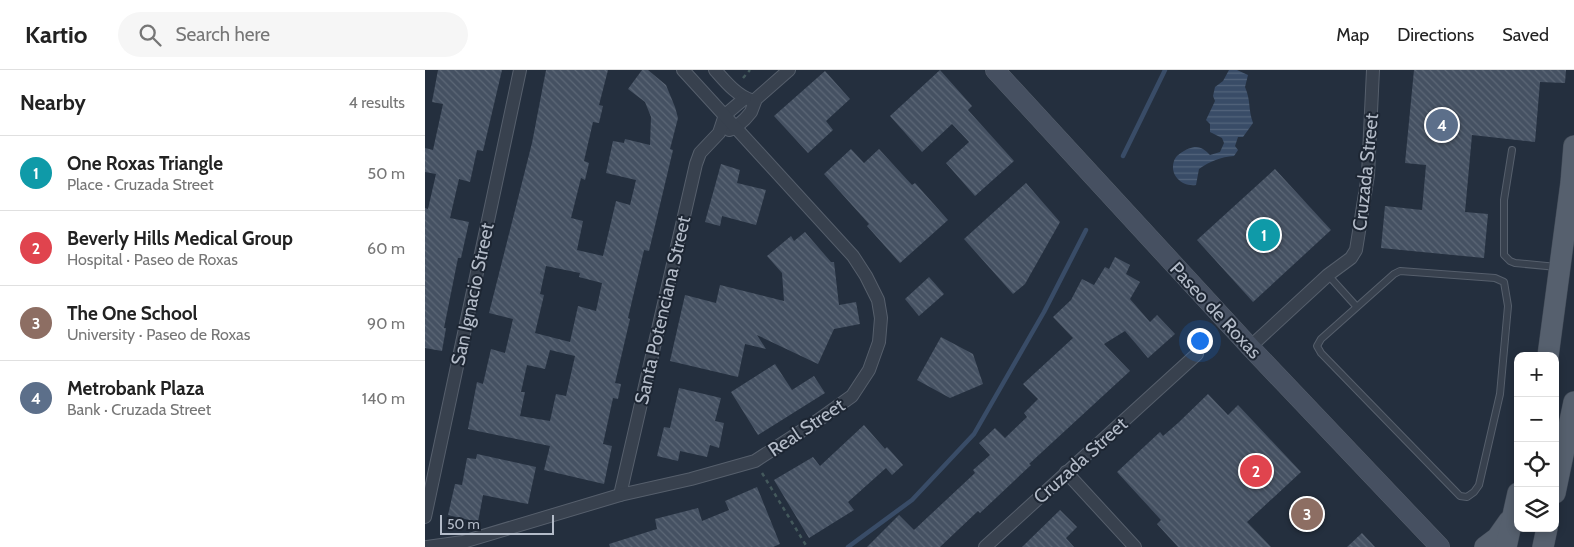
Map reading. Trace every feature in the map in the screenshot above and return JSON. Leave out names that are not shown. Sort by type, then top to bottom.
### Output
[{"type":"main road","name":"Paseo de Roxas","points":[[995,70],[1251,347],[1440,547]]},
{"type":"main road","points":[[1549,352],[1561,267],[1574,146]]},
{"type":"main road","points":[[1556,487],[1574,402]]},
{"type":"main road","points":[[1485,547],[1497,538],[1507,526],[1514,507]]},
{"type":"main road","points":[[1506,547],[1514,511]]},
{"type":"main road","points":[[1543,547],[1546,532]]},
{"type":"street","name":"San Ignacio Street","points":[[425,517],[520,70]]},
{"type":"street","name":"Real Street","points":[[427,547],[463,542],[620,495],[707,476],[755,461],[852,396],[869,370],[879,342],[881,318],[877,300],[866,276],[853,256],[683,70]]},
{"type":"street","points":[[715,70],[750,98]]},
{"type":"street","name":"Santa Potenciana Street","points":[[620,495],[700,153],[719,133],[725,116],[789,70]]},
{"type":"street","name":"Cruzada Street","points":[[1251,347],[1328,275],[1351,258],[1356,250],[1368,175],[1373,70]]},
{"type":"street","name":"Santa Potenciana Street","points":[[719,133],[735,128],[751,112],[750,98]]},
{"type":"street","name":"Cruzada Street","points":[[985,547],[1197,354]]},
{"type":"street","points":[[1066,472],[1135,547]]},
{"type":"lane","points":[[1512,150],[1503,200],[1504,255],[1515,263],[1561,267]]},
{"type":"lane","points":[[1400,271],[1495,278],[1504,282],[1509,306],[1500,394],[1479,485],[1467,498],[1460,496],[1321,353],[1317,346],[1321,339],[1356,306],[1400,271]]},
{"type":"lane","points":[[1328,275],[1356,306]]},
{"type":"path","points":[[744,77],[750,70]]},
{"type":"path","points":[[755,461],[807,547]]},
{"type":"water","points":[[1229,70],[1237,70],[1248,75],[1245,87],[1253,123],[1243,137],[1238,137],[1235,146],[1238,150],[1234,156],[1225,157],[1203,166],[1199,169],[1196,185],[1186,184],[1175,176],[1173,166],[1177,156],[1193,147],[1202,148],[1210,155],[1220,152],[1224,143],[1222,138],[1210,132],[1210,124],[1206,120],[1215,101],[1213,96],[1215,87],[1223,81]]},
{"type":"building","points":[[438,70],[502,70],[483,151],[477,150],[470,182],[459,179],[450,218],[469,222],[461,258],[458,258],[444,328],[446,328],[442,351],[425,348],[425,208],[428,209],[436,174],[425,172],[425,148],[433,150],[443,104],[432,102]]},
{"type":"building","points":[[546,70],[608,70],[599,105],[603,106],[599,123],[593,122],[584,161],[589,163],[585,180],[581,178],[571,218],[583,221],[577,250],[603,256],[616,201],[630,205],[636,180],[606,173],[613,141],[624,143],[625,139],[650,145],[651,117],[645,102],[628,89],[642,70],[648,70],[666,85],[678,118],[670,149],[673,150],[649,251],[644,250],[628,318],[630,319],[615,383],[621,384],[618,399],[613,398],[603,444],[612,446],[604,484],[544,470],[550,446],[468,429],[477,382],[483,384],[491,349],[505,353],[513,319],[489,313],[532,143]],"holes":[[[546,266],[580,273],[579,277],[602,283],[596,311],[578,306],[570,342],[535,333],[544,295],[540,294]],[[550,350],[575,356],[566,396],[556,394],[550,421],[520,416],[525,392],[521,392],[527,365],[545,369]]]},
{"type":"building","points":[[940,70],[972,106],[968,110],[1014,161],[975,196],[946,163],[969,142],[952,124],[922,152],[890,116]]},
{"type":"building","points":[[1414,70],[1566,70],[1565,83],[1540,82],[1535,142],[1472,135],[1465,212],[1488,214],[1484,258],[1381,248],[1385,206],[1422,210],[1426,165],[1405,163]]},
{"type":"building","points":[[825,71],[850,99],[826,121],[833,130],[808,153],[774,116]]},
{"type":"building","points":[[851,149],[864,163],[879,149],[912,185],[915,183],[948,220],[900,263],[867,226],[869,224],[824,174]]},
{"type":"building","points":[[721,164],[740,170],[737,183],[766,190],[756,225],[722,216],[720,226],[705,222]]},
{"type":"building","points":[[1275,169],[1331,230],[1253,302],[1197,240]]},
{"type":"building","points":[[1026,183],[1060,222],[1025,284],[1013,294],[964,239]]},
{"type":"building","points":[[805,232],[831,262],[834,262],[839,305],[856,302],[860,324],[834,329],[818,364],[757,335],[766,349],[745,344],[738,377],[670,361],[685,295],[716,303],[720,285],[784,301],[782,273],[767,256],[791,236],[794,241]]},
{"type":"building","points":[[1115,257],[1130,265],[1126,274],[1140,282],[1130,299],[1150,322],[1157,315],[1175,334],[1148,358],[1125,331],[1104,344],[1130,371],[1029,464],[1031,465],[980,513],[978,511],[940,547],[867,547],[899,515],[914,530],[975,473],[973,470],[990,455],[979,443],[995,428],[1005,438],[1027,417],[1024,413],[1038,399],[1023,384],[1073,338],[1053,317],[1071,300],[1082,279],[1094,285],[1105,267],[1109,269]]},
{"type":"building","points":[[929,277],[944,294],[919,316],[905,299]]},
{"type":"building","points":[[941,337],[973,354],[983,384],[950,398],[917,380]]},
{"type":"building","points":[[775,364],[792,390],[814,376],[825,393],[758,435],[731,392]]},
{"type":"building","points":[[679,388],[721,398],[715,421],[724,423],[719,448],[710,445],[707,457],[680,451],[678,461],[657,456],[664,427],[670,428]]},
{"type":"building","points":[[1208,394],[1228,415],[1238,405],[1301,472],[1247,522],[1271,547],[1178,547],[1157,524],[1161,520],[1117,472],[1160,432],[1163,436]]},
{"type":"building","points":[[864,425],[885,449],[887,447],[903,465],[892,475],[886,468],[848,502],[854,510],[809,538],[774,480],[813,457],[820,466]]},
{"type":"building","points":[[477,454],[536,467],[528,504],[483,495],[478,522],[448,515],[455,484],[462,485],[467,458],[476,459]]},
{"type":"building","points":[[757,487],[780,544],[773,547],[610,547],[609,544],[657,529],[655,519],[698,508],[702,521],[729,510],[725,501]]},
{"type":"building","points":[[1060,510],[1077,527],[1066,538],[1074,547],[1022,547]]},
{"type":"building","points":[[1362,533],[1375,547],[1347,547]]},
{"type":"waterway","points":[[1123,156],[1165,70]]},
{"type":"waterway","points":[[848,547],[912,500],[974,434],[1044,312],[1086,230]]},
{"type":"place","name":"Metrobank Plaza","points":[[1442,125]]},
{"type":"place","name":"One Roxas Triangle","points":[[1264,235]]},
{"type":"place","name":"Beverly Hills Medical Group","points":[[1256,471]]},
{"type":"place","name":"The One School","points":[[1307,514]]}]
